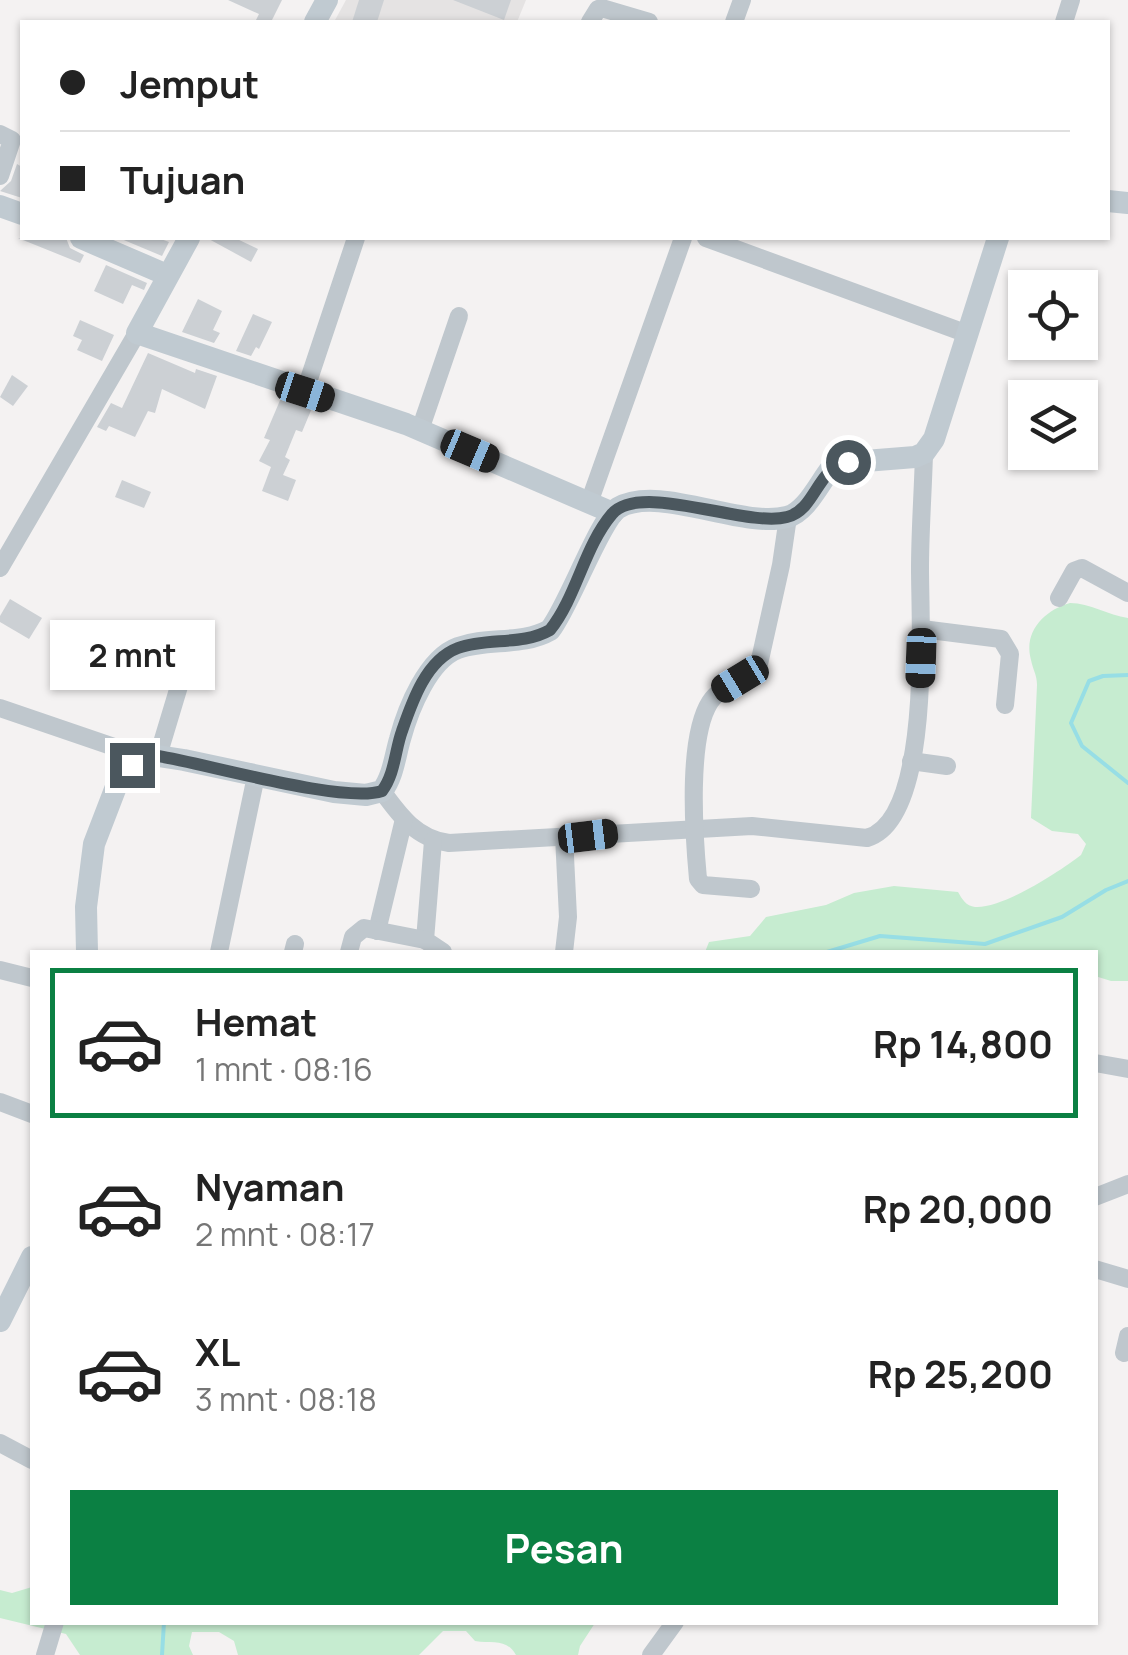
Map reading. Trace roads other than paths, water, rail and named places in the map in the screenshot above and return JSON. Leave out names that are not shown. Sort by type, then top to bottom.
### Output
[{"type":"main road","points":[[86,240],[167,275]]},
{"type":"main road","points":[[188,240],[138,333],[420,430],[613,513]]},
{"type":"main road","points":[[87,950],[89,862],[119,779],[150,758],[334,792],[366,795],[382,791],[402,731],[426,676],[438,659],[459,648],[537,637],[550,630],[618,508],[652,501],[757,517],[788,517],[801,508],[833,466],[924,453],[934,439],[997,240]]},
{"type":"main road","points":[[0,1321],[30,1271]]},
{"type":"street","points":[[591,20],[602,8],[641,20]]},
{"type":"street","points":[[0,134],[12,140],[0,176]]},
{"type":"street","points":[[305,392],[355,240]]},
{"type":"street","points":[[589,503],[682,240]]},
{"type":"street","points":[[711,240],[965,333]]},
{"type":"street","points":[[420,430],[460,316]]},
{"type":"street","points":[[0,568],[138,333]]},
{"type":"street","points":[[382,791],[404,819],[433,841],[483,843],[752,826],[876,836],[888,825],[911,761],[919,714],[924,453]]},
{"type":"street","points":[[751,889],[701,883],[693,828],[698,736],[708,706],[718,692],[758,664],[766,642],[788,517]]},
{"type":"street","points":[[1059,598],[1074,571],[1082,568],[1128,593]]},
{"type":"street","points":[[922,630],[1001,639],[1010,654],[1005,705]]},
{"type":"street","points":[[0,708],[150,758],[180,684]]},
{"type":"street","points":[[911,761],[947,766]]},
{"type":"street","points":[[219,950],[256,776]]},
{"type":"street","points":[[378,930],[404,819]]},
{"type":"street","points":[[564,836],[568,917],[564,950]]},
{"type":"street","points":[[350,950],[357,930],[364,928],[418,944],[433,841]]},
{"type":"street","points":[[0,970],[30,978]]},
{"type":"street","points":[[1098,1064],[1128,1069]]},
{"type":"street","points":[[0,1102],[30,1113]]},
{"type":"street","points":[[1098,1197],[1128,1184]]},
{"type":"street","points":[[1098,1269],[1128,1279]]},
{"type":"street","points":[[0,1443],[30,1459]]},
{"type":"street","points":[[45,1655],[54,1625]]},
{"type":"street","points":[[652,1655],[673,1625]]},
{"type":"waterway","points":[[1128,675],[1089,681],[1071,723],[1082,746],[1128,783]]},
{"type":"waterway","points":[[834,950],[880,936],[985,944],[1062,917],[1128,881]]},
{"type":"waterway","points":[[162,1655],[164,1625]]}]
